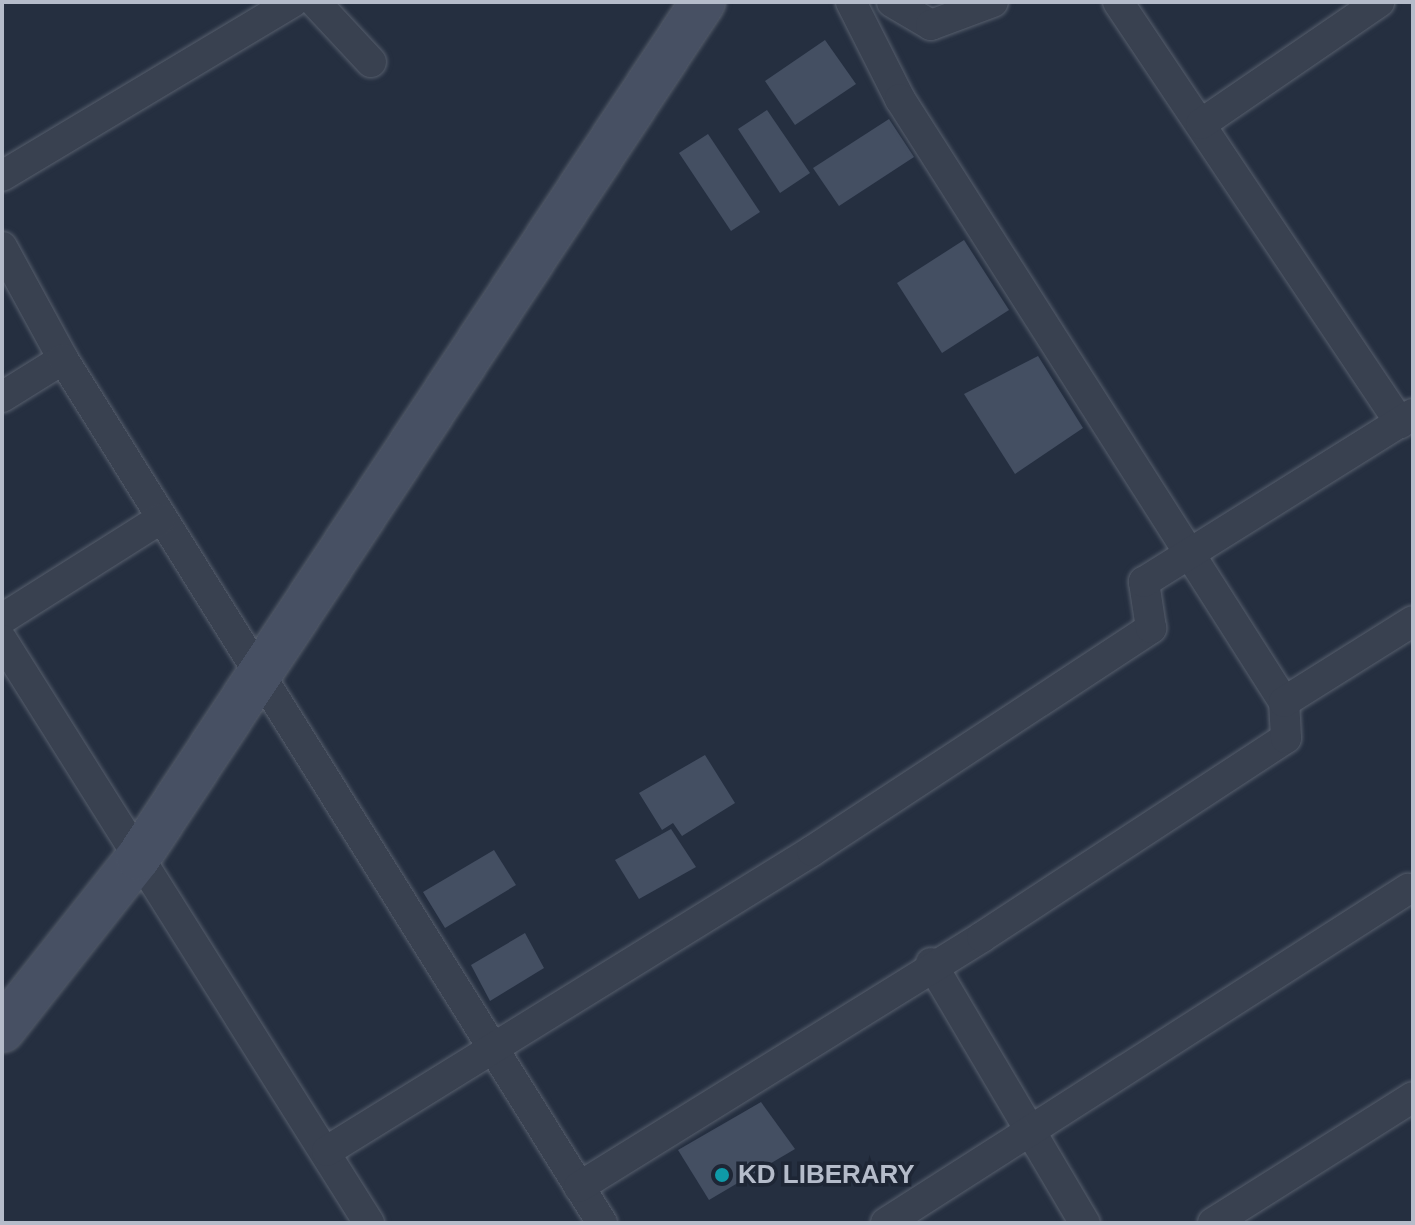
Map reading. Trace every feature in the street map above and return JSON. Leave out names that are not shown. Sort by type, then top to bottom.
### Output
[{"type":"street","points":[[2,176],[293,2]]},
{"type":"street","points":[[315,2],[371,62]]},
{"type":"street","points":[[7,1009],[138,858],[703,2]]},
{"type":"street","points":[[579,1187],[931,963],[982,937],[1286,738],[1284,702],[1186,556],[900,99],[851,2]]},
{"type":"street","points":[[892,2],[931,25],[993,2]]},
{"type":"street","points":[[327,1151],[491,1044],[812,851],[1151,628],[1144,582],[1406,419],[1118,2]]},
{"type":"street","points":[[1201,124],[1379,2]]},
{"type":"street","points":[[2,247],[63,359],[160,519],[602,1223]]},
{"type":"street","points":[[2,397],[63,359]]},
{"type":"street","points":[[2,619],[160,519]]},
{"type":"street","points":[[1284,702],[1413,621]]},
{"type":"street","points":[[2,640],[327,1151],[369,1223]]},
{"type":"street","points":[[886,1223],[1033,1133],[1408,889]]},
{"type":"street","points":[[931,963],[1085,1223]]},
{"type":"street","points":[[1213,1223],[1413,1097]]},
{"type":"building","points":[[825,40],[856,84],[795,125],[765,81]]},
{"type":"building","points":[[767,110],[810,173],[780,193],[738,129]]},
{"type":"building","points":[[889,119],[914,157],[839,206],[813,168]]},
{"type":"building","points":[[708,134],[760,212],[731,231],[679,153]]},
{"type":"building","points":[[964,240],[1009,310],[942,353],[897,283]]},
{"type":"building","points":[[1038,356],[1083,428],[1015,474],[964,394]]},
{"type":"building","points":[[705,755],[735,803],[682,836],[673,823],[662,830],[639,793]]},
{"type":"building","points":[[671,829],[696,867],[639,899],[615,860]]},
{"type":"building","points":[[494,850],[516,885],[445,928],[423,892]]},
{"type":"building","points":[[525,933],[544,968],[490,1001],[471,965]]},
{"type":"building","name":"KD LIBERARY","points":[[761,1102],[795,1149],[709,1200],[678,1150]]},
{"type":"place","name":"KD LIBERARY","points":[[722,1175]]}]
